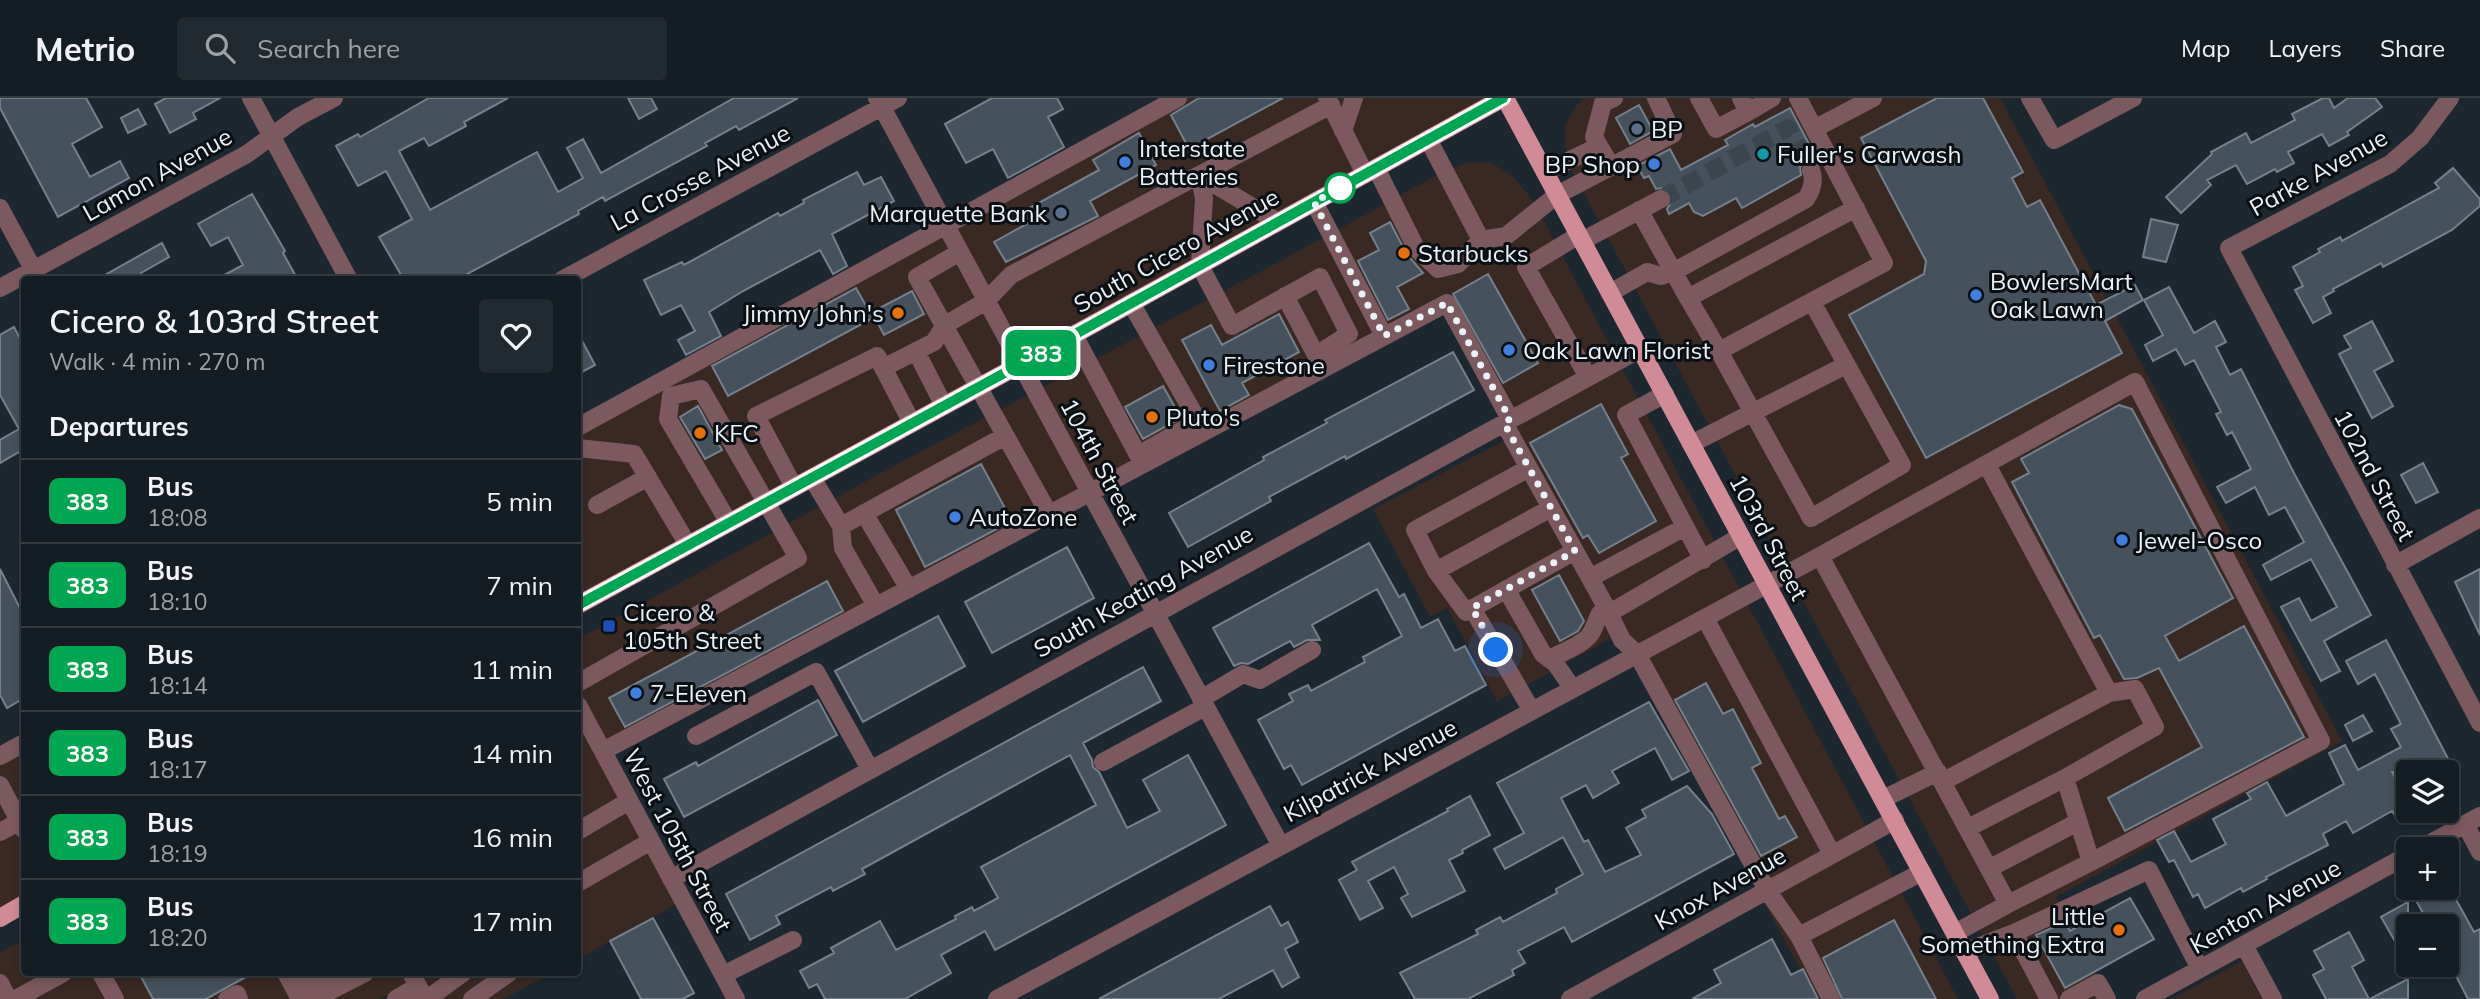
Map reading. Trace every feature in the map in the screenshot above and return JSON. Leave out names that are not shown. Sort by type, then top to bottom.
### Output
[{"type":"main road","name":"South Cicero Avenue","points":[[581,603],[1504,98]]},
{"type":"main road","name":"103rd Street","points":[[1504,98],[1990,999]]},
{"type":"main road","points":[[0,918],[21,906]]},
{"type":"street","points":[[251,98],[347,276]]},
{"type":"street","name":"Lamon Avenue","points":[[36,275],[247,154],[299,117],[334,98]]},
{"type":"street","name":"La Crosse Avenue","points":[[569,276],[880,102],[898,98]]},
{"type":"street","points":[[581,425],[1178,98]]},
{"type":"street","points":[[1343,131],[1354,98]]},
{"type":"street","points":[[1611,166],[1594,137],[1603,103],[1614,98]]},
{"type":"street","points":[[883,368],[934,342],[944,325],[986,301],[1011,275],[1329,102],[1343,131],[1416,248],[1438,269],[1458,264],[1481,240],[1506,236],[1557,195],[1673,134],[1656,98]]},
{"type":"street","points":[[1699,98],[1716,130],[1745,105],[1772,98]]},
{"type":"street","points":[[1719,351],[1884,263],[1798,98]]},
{"type":"street","points":[[1814,129],[1873,98]]},
{"type":"street","points":[[2030,98],[2054,140],[2133,98]]},
{"type":"street","name":"Parke Avenue","points":[[2229,248],[2390,164],[2420,138],[2450,98]]},
{"type":"street","name":"104th Street","points":[[880,102],[1281,846]]},
{"type":"street","points":[[1428,139],[1481,240]]},
{"type":"street","points":[[1545,173],[1599,146]]},
{"type":"street","points":[[1610,293],[1647,272],[1661,276],[1673,272],[1806,200],[1814,176],[1811,170]]},
{"type":"street","points":[[1199,175],[1278,222]]},
{"type":"street","points":[[1199,175],[1204,198],[1200,265],[1232,326],[1320,277],[1349,334],[1319,362]]},
{"type":"street","points":[[1588,377],[1526,267],[1661,199]]},
{"type":"street","points":[[1314,202],[1384,336]]},
{"type":"street","points":[[0,208],[36,275]]},
{"type":"street","points":[[1688,298],[1856,208]]},
{"type":"street","points":[[1639,210],[1811,518],[1902,465],[1812,302]]},
{"type":"street","name":"102nd Street","points":[[2229,248],[2480,723]]},
{"type":"street","points":[[960,251],[918,277],[1049,514]]},
{"type":"street","name":"Lamon Avenue","points":[[0,288],[21,280]]},
{"type":"street","points":[[1285,296],[1319,362]]},
{"type":"street","points":[[1074,335],[1138,455],[1199,421],[1131,303]]},
{"type":"street","points":[[603,751],[1090,493],[1319,362],[1384,336],[1447,303],[1530,468],[1622,640],[1637,654],[1767,890],[1799,936],[1830,999]]},
{"type":"street","name":"South Keating Avenue","points":[[671,879],[1640,349]]},
{"type":"street","points":[[916,351],[944,406]]},
{"type":"street","points":[[794,487],[756,416],[877,356],[912,424]]},
{"type":"street","points":[[1691,444],[1846,365]]},
{"type":"street","name":"Kilpatrick Avenue","points":[[998,999],[1820,556],[2135,382],[2321,741],[2091,862]]},
{"type":"street","points":[[581,681],[798,558],[701,389],[671,396],[668,419],[729,523]]},
{"type":"street","points":[[1665,394],[1626,415],[1703,560]]},
{"type":"street","points":[[841,526],[1006,436]]},
{"type":"street","points":[[581,448],[634,454],[688,545]]},
{"type":"street","points":[[1987,465],[2109,693]]},
{"type":"street","points":[[1530,468],[1415,530],[1436,571],[1466,612],[1575,551]]},
{"type":"street","points":[[597,505],[648,477]]},
{"type":"street","points":[[812,478],[841,526],[844,548],[876,606]]},
{"type":"street","points":[[1436,571],[1551,508]]},
{"type":"street","points":[[864,513],[909,589]]},
{"type":"street","points":[[2395,565],[2480,518]]},
{"type":"street","points":[[1590,578],[1685,527]]},
{"type":"street","points":[[1549,659],[1591,634],[1600,611],[1607,610],[1703,560],[1741,536]]},
{"type":"street","points":[[1820,556],[2008,904]]},
{"type":"street","points":[[1506,589],[1543,654],[1560,669],[1573,689]]},
{"type":"street","points":[[1472,608],[1532,711]]},
{"type":"street","points":[[1705,618],[1832,854]]},
{"type":"street","points":[[1103,762],[1203,703],[1243,674],[1261,680],[1312,650]]},
{"type":"street","points":[[696,736],[816,672],[870,769]]},
{"type":"street","points":[[1883,799],[1941,777],[2109,693],[2136,689],[2155,727],[2065,778],[1968,828]]},
{"type":"street","name":"West 105th Street","points":[[581,711],[736,999]]},
{"type":"street","points":[[0,756],[21,745]]},
{"type":"street","points":[[1955,933],[2091,862],[2065,778]]},
{"type":"street","points":[[0,785],[21,824]]},
{"type":"street","points":[[581,822],[629,801]]},
{"type":"street","name":"Knox Avenue","points":[[1570,999],[1895,820]]},
{"type":"street","points":[[2442,837],[2473,820],[2480,852]]},
{"type":"street","points":[[1990,868],[2078,822]]},
{"type":"street","points":[[0,832],[21,826]]},
{"type":"street","points":[[581,881],[651,841]]},
{"type":"street","name":"Kenton Avenue","points":[[2146,999],[2396,862]]},
{"type":"street","points":[[1965,952],[2014,933],[2149,870],[2200,969]]},
{"type":"street","points":[[1799,936],[1922,872]]},
{"type":"street","points":[[2014,933],[2049,999]]},
{"type":"street","points":[[723,975],[793,940]]},
{"type":"street","points":[[2244,945],[2273,999]]},
{"type":"street","points":[[16,999],[58,976]]},
{"type":"street","points":[[103,976],[115,999]]},
{"type":"street","points":[[288,976],[300,999]]},
{"type":"street","points":[[298,976],[301,982],[317,987],[333,976]]},
{"type":"street","points":[[314,999],[359,976]]},
{"type":"street","points":[[396,999],[455,976]]},
{"type":"street","points":[[472,999],[505,976]]},
{"type":"street","points":[[2069,999],[2098,983],[2107,999]]},
{"type":"street","points":[[0,984],[8,999]]},
{"type":"street","points":[[227,999],[237,994],[239,999]]},
{"type":"shaded area","points":[[1178,98],[1503,98],[581,603],[581,425]]},
{"type":"shaded area","points":[[1584,98],[2000,98],[2342,741],[2056,897],[2109,999],[2017,999],[1572,171],[1565,146],[1565,126],[1575,107]]},
{"type":"shaded area","points":[[1466,163],[1492,163],[1512,176],[1532,199],[1958,999],[1816,999],[1647,684],[1615,636],[1497,701],[1447,608],[1430,617],[1373,509],[1517,434],[1446,303],[603,751],[683,900],[581,957],[581,637],[877,475],[1441,173]]},
{"type":"shaded area","points":[[21,745],[21,906],[0,918],[0,756]]},
{"type":"shaded area","points":[[21,942],[21,976],[546,976],[504,999],[402,999],[396,990],[380,999],[0,999],[0,953]]},
{"type":"shaded area","points":[[2242,961],[2262,999],[2171,999]]},
{"type":"building","points":[[0,98],[86,98],[102,127],[72,144],[90,177],[120,161],[129,178],[58,217],[0,108]]},
{"type":"building","points":[[166,98],[220,98],[193,113],[196,119],[170,133],[155,104]]},
{"type":"building","points":[[429,98],[508,98],[464,122],[466,126],[429,146],[424,138],[399,151],[430,210],[537,152],[558,192],[583,178],[567,148],[583,139],[601,173],[734,98],[798,98],[739,130],[736,126],[705,143],[707,146],[605,201],[603,197],[578,211],[579,214],[463,276],[402,276],[379,237],[412,219],[386,171],[358,186],[336,146],[358,134],[360,137]]},
{"type":"building","points":[[628,98],[651,98],[657,109],[639,119]]},
{"type":"building","points":[[992,98],[1057,98],[1063,109],[1048,117],[1064,147],[1008,178],[993,149],[966,163],[945,124]]},
{"type":"building","points":[[1199,98],[1283,98],[1189,149],[1171,115]]},
{"type":"building","points":[[1937,98],[1983,98],[2023,172],[2012,178],[2027,207],[2040,200],[2096,305],[2135,285],[2143,300],[2105,321],[2122,353],[1926,458],[1849,315],[1924,274],[1926,261],[1861,138]]},
{"type":"building","points":[[2323,98],[2329,98],[2334,108],[2348,98],[2375,98],[2382,107],[2347,132],[2349,135],[2329,146],[2322,134],[2288,152],[2294,163],[2277,172],[2275,169],[2247,184],[2236,165],[2207,180],[2211,185],[2181,213],[2166,197],[2212,154],[2211,152],[2246,133],[2251,143],[2295,120],[2292,114]]},
{"type":"building","name":"BP","points":[[1639,105],[1653,131],[1630,144],[1616,118]]},
{"type":"building","name":"Fuller's Carwash","points":[[1790,108],[1818,161],[1807,159],[1800,167],[1801,175],[1742,208],[1736,198],[1703,216],[1694,212],[1689,203],[1669,214],[1667,209],[1672,200],[1671,193],[1662,188],[1656,189],[1649,176],[1644,178],[1637,166],[1670,149],[1681,170],[1728,145],[1725,140],[1753,124],[1755,127]]},
{"type":"building","points":[[138,109],[146,124],[128,133],[121,118]]},
{"type":"building","points":[[1139,133],[1156,165],[1090,201],[1098,216],[1006,262],[994,242],[1030,222],[1024,211],[1099,170],[1093,160]]},
{"type":"building","points":[[2453,168],[2480,199],[2480,206],[2452,230],[2383,267],[2381,263],[2333,289],[2334,291],[2323,297],[2331,313],[2313,323],[2295,290],[2303,286],[2293,267],[2340,237],[2342,241],[2439,188],[2435,183]]},
{"type":"building","points":[[857,172],[864,185],[881,177],[894,201],[832,234],[847,266],[833,274],[820,250],[743,291],[709,312],[721,336],[686,355],[678,340],[695,331],[681,305],[661,315],[644,280],[682,262],[684,265],[778,213],[780,216],[804,203],[803,200]]},
{"type":"building","points":[[252,194],[285,251],[283,253],[296,276],[222,276],[243,265],[228,237],[211,246],[198,224]]},
{"type":"building","points":[[2151,219],[2178,225],[2166,262],[2143,257]]},
{"type":"building","points":[[1390,222],[1406,253],[1423,273],[1397,287],[1409,309],[1388,320],[1358,261],[1379,250],[1370,233]]},
{"type":"building","points":[[162,243],[169,257],[141,273],[143,276],[103,276]]},
{"type":"building","points":[[1488,274],[1538,363],[1503,383],[1453,294]]},
{"type":"building","points":[[2169,287],[2194,333],[2215,321],[2226,342],[2216,347],[2230,375],[2241,369],[2371,615],[2324,641],[2340,671],[2321,681],[2281,607],[2299,598],[2311,621],[2337,607],[2311,559],[2271,580],[2263,565],[2304,542],[2285,507],[2269,515],[2255,487],[2226,503],[2217,487],[2251,469],[2232,432],[2227,435],[2216,414],[2221,412],[2194,360],[2185,365],[2176,349],[2153,361],[2145,345],[2163,335],[2144,300]]},
{"type":"building","points":[[856,288],[873,318],[728,396],[712,366]]},
{"type":"building","name":"Jimmy John's","points":[[912,291],[924,314],[884,335],[872,312]]},
{"type":"building","points":[[1279,314],[1299,352],[1242,383],[1249,395],[1220,411],[1182,340],[1211,325],[1222,345]]},
{"type":"building","points":[[2372,321],[2393,361],[2374,371],[2393,406],[2372,418],[2339,354],[2351,348],[2344,336]]},
{"type":"building","points":[[14,327],[21,340],[21,451],[0,463],[0,440],[19,429],[0,395],[0,335]]},
{"type":"building","points":[[581,339],[595,365],[581,372]]},
{"type":"building","points":[[1453,352],[1474,390],[1269,497],[1271,501],[1188,547],[1169,513],[1264,460],[1263,457],[1327,423],[1325,420]]},
{"type":"building","name":"Pluto's","points":[[1163,386],[1181,418],[1143,439],[1125,407]]},
{"type":"building","points":[[1601,404],[1628,454],[1621,458],[1656,521],[1599,553],[1588,535],[1583,538],[1530,443]]},
{"type":"building","name":"Jewel-Osco","points":[[2119,405],[2132,409],[2233,598],[2165,636],[2179,661],[2244,626],[2304,737],[2125,831],[2108,798],[2202,747],[2159,668],[2137,678],[2124,679],[2100,635],[2094,638],[2012,482],[2029,473],[2021,459]]},
{"type":"building","name":"KFC","points":[[698,406],[722,450],[705,459],[680,417]]},
{"type":"building","points":[[2423,463],[2438,492],[2416,503],[2401,475]]},
{"type":"building","name":"AutoZone","points":[[981,464],[1012,521],[925,567],[896,510]]},
{"type":"building","points":[[1369,543],[1399,597],[1404,594],[1421,628],[1438,619],[1455,651],[1465,646],[1486,685],[1302,785],[1291,765],[1284,769],[1258,720],[1293,701],[1289,694],[1308,685],[1311,691],[1365,662],[1363,657],[1402,636],[1377,589],[1312,625],[1320,640],[1307,640],[1294,647],[1290,641],[1248,664],[1234,666],[1213,628]]},
{"type":"building","points":[[1067,547],[1094,598],[992,653],[965,602]]},
{"type":"building","points":[[0,569],[21,610],[21,700],[7,708],[0,695]]},
{"type":"building","points":[[2480,569],[2480,635],[2455,582]]},
{"type":"building","points":[[1559,575],[1584,621],[1578,631],[1560,641],[1532,590]]},
{"type":"building","points":[[827,581],[843,611],[625,727],[609,698]]},
{"type":"building","points":[[938,616],[965,666],[863,722],[835,671]]},
{"type":"building","points":[[2386,640],[2449,760],[2396,760],[2396,772],[2392,772],[2396,779],[2396,813],[2392,811],[2353,833],[2346,821],[2323,834],[2328,845],[2243,892],[2241,888],[2205,908],[2198,894],[2193,897],[2174,860],[2169,862],[2157,840],[2174,831],[2191,862],[2226,844],[2213,819],[2251,799],[2247,793],[2267,782],[2286,816],[2344,784],[2329,753],[2345,745],[2358,770],[2401,747],[2391,729],[2401,724],[2375,674],[2358,684],[2346,661]]},
{"type":"building","points":[[1143,667],[1161,701],[1083,743],[1093,767],[1099,772],[1127,828],[1160,811],[1143,780],[1188,755],[1226,825],[995,950],[985,931],[941,955],[951,973],[905,999],[825,999],[817,984],[809,988],[800,971],[834,953],[831,948],[880,921],[896,950],[956,919],[955,916],[972,907],[974,911],[998,898],[981,867],[1096,805],[1070,755],[862,869],[865,874],[833,891],[831,887],[776,916],[780,924],[750,940],[726,894]]},
{"type":"building","points":[[1706,683],[1723,714],[1733,709],[1761,763],[1752,768],[1779,819],[1785,816],[1797,837],[1761,856],[1675,700]]},
{"type":"building","points":[[818,700],[837,735],[684,817],[664,779],[696,762],[698,766]]},
{"type":"building","points":[[1649,702],[1689,771],[1672,780],[1655,748],[1612,771],[1619,783],[1593,798],[1586,785],[1561,798],[1584,842],[1588,840],[1605,872],[1641,855],[1626,828],[1646,817],[1642,810],[1687,786],[1712,814],[1734,854],[1572,942],[1564,927],[1518,951],[1525,963],[1512,970],[1514,975],[1468,999],[1415,999],[1400,973],[1478,934],[1476,930],[1500,917],[1503,922],[1557,893],[1556,889],[1583,874],[1563,837],[1505,869],[1494,849],[1524,833],[1497,783]]},
{"type":"building","points":[[2363,715],[2372,731],[2353,741],[2345,725]]},
{"type":"building","points":[[1470,796],[1490,835],[1449,860],[1465,891],[1412,917],[1401,898],[1408,894],[1394,867],[1368,881],[1383,908],[1360,920],[1339,880],[1357,870],[1352,862],[1448,811],[1447,809]]},
{"type":"building","points":[[2130,898],[2154,939],[2065,988],[2036,935],[2065,922],[2070,931]]},
{"type":"building","points":[[2416,900],[2456,900],[2474,932],[2480,929],[2480,999],[2468,999],[2457,977],[2459,977],[2459,914],[2423,914]]},
{"type":"building","points":[[2408,902],[2408,914],[2396,914],[2396,943],[2381,917]]},
{"type":"building","points":[[1270,906],[1281,926],[1288,922],[1298,942],[1285,949],[1299,977],[1282,987],[1273,970],[1219,999],[1099,999]]},
{"type":"building","points":[[653,918],[694,993],[683,999],[641,999],[610,941]]},
{"type":"building","points":[[1894,920],[1936,999],[1842,999],[1823,958]]},
{"type":"building","points":[[2349,932],[2364,960],[2352,967],[2369,999],[2326,999],[2313,975],[2324,969],[2314,951]]},
{"type":"building","points":[[1772,939],[1791,975],[1803,969],[1818,999],[1692,999],[1721,983],[1714,970]]},
{"type":"building","points":[[141,976],[248,976],[206,999],[153,999]]},
{"type":"building","points":[[2408,979],[2408,999],[2370,999]]},
{"type":"tunnel","points":[[1661,199],[1788,128],[1811,170]]},
{"type":"bus line","name":"383","points":[[581,603],[1503,98]]},
{"type":"place","name":"BP","points":[[1637,129]]},
{"type":"place","name":"Fuller's Carwash","points":[[1763,154]]},
{"type":"place","name":"Interstate Batteries","points":[[1125,162]]},
{"type":"place","name":"BP Shop","points":[[1654,164]]},
{"type":"place","name":"Marquette Bank","points":[[1061,213]]},
{"type":"place","name":"Starbucks","points":[[1404,253]]},
{"type":"place","name":"BowlersMart Oak Lawn","points":[[1976,295]]},
{"type":"place","name":"Jimmy John's","points":[[898,313]]},
{"type":"place","name":"Oak Lawn Florist","points":[[1509,350]]},
{"type":"place","name":"Firestone","points":[[1209,365]]},
{"type":"place","name":"Pluto's","points":[[1152,417]]},
{"type":"place","name":"KFC","points":[[700,433]]},
{"type":"place","name":"AutoZone","points":[[955,517]]},
{"type":"place","name":"Jewel-Osco","points":[[2122,540]]},
{"type":"place","name":"Cicero & 105th Street","points":[[609,626]]},
{"type":"place","name":"7-Eleven","points":[[636,693]]},
{"type":"place","name":"Little Something Extra","points":[[2119,930]]},
{"type":"route","points":[[1340,188],[1348,184],[1314,202],[1384,336],[1447,303],[1510,419],[1504,423],[1575,551],[1472,608],[1496,650]]}]
